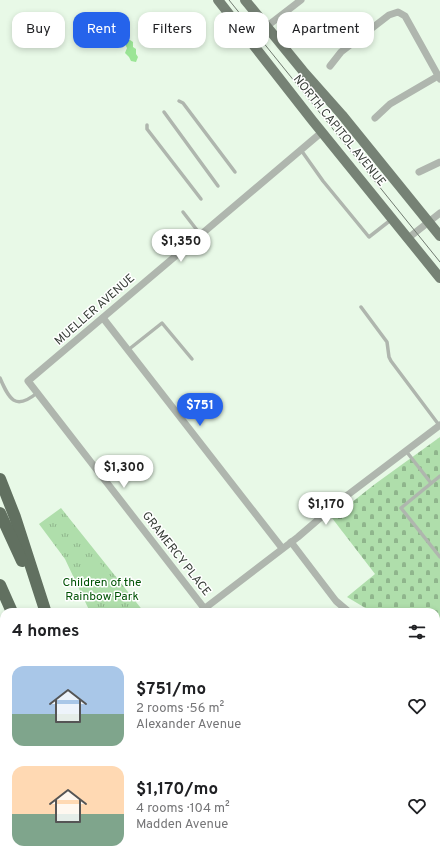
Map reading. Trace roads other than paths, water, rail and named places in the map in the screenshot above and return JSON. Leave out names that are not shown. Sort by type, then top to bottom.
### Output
[{"type":"highway","points":[[0,479],[15,517],[45,608]]},
{"type":"highway","points":[[0,513],[45,608]]},
{"type":"highway","points":[[0,585],[10,608]]},
{"type":"highway","points":[[0,592],[10,608]]},
{"type":"main road","name":"NORTH CAPITOL AVENUE","points":[[218,0],[407,239],[440,278]]},
{"type":"main road","name":"NORTH CAPITOL AVENUE","points":[[245,0],[254,12]]},
{"type":"main road","name":"NORTH CAPITOL AVENUE","points":[[269,30],[342,115],[440,236]]},
{"type":"street","points":[[269,25],[301,0]]},
{"type":"street","points":[[330,66],[341,52],[389,15],[398,12],[405,16],[439,77],[390,104],[375,118]]},
{"type":"street","name":"MUELLER AVENUE","points":[[28,381],[322,132]]},
{"type":"street","points":[[420,172],[440,162]]},
{"type":"street","points":[[407,239],[440,213]]},
{"type":"street","points":[[103,318],[282,548]]},
{"type":"street","name":"GRAMERCY PLACE","points":[[28,381],[200,608]]},
{"type":"street","points":[[205,608],[291,542],[341,500],[440,425]]},
{"type":"street","points":[[291,542],[336,601],[344,608]]},
{"type":"lane","points":[[179,101],[183,102],[235,172]]},
{"type":"lane","points":[[164,112],[218,186]]},
{"type":"lane","points":[[147,125],[147,128],[201,199]]},
{"type":"lane","points":[[301,150],[369,236],[392,219]]},
{"type":"lane","points":[[183,212],[200,234]]},
{"type":"lane","points":[[361,307],[387,342],[391,361],[408,386],[440,425]]},
{"type":"lane","points":[[128,350],[162,323],[192,359]]},
{"type":"lane","points":[[0,378],[9,397],[15,401],[25,401],[37,393]]},
{"type":"lane","points":[[406,451],[431,483]]},
{"type":"lane","points":[[440,476],[402,508],[440,557]]},
{"type":"tram line","points":[[229,0],[440,262]]},
{"type":"park label","name":"Children of the Rainbow Park","points":[[102,590]]}]
